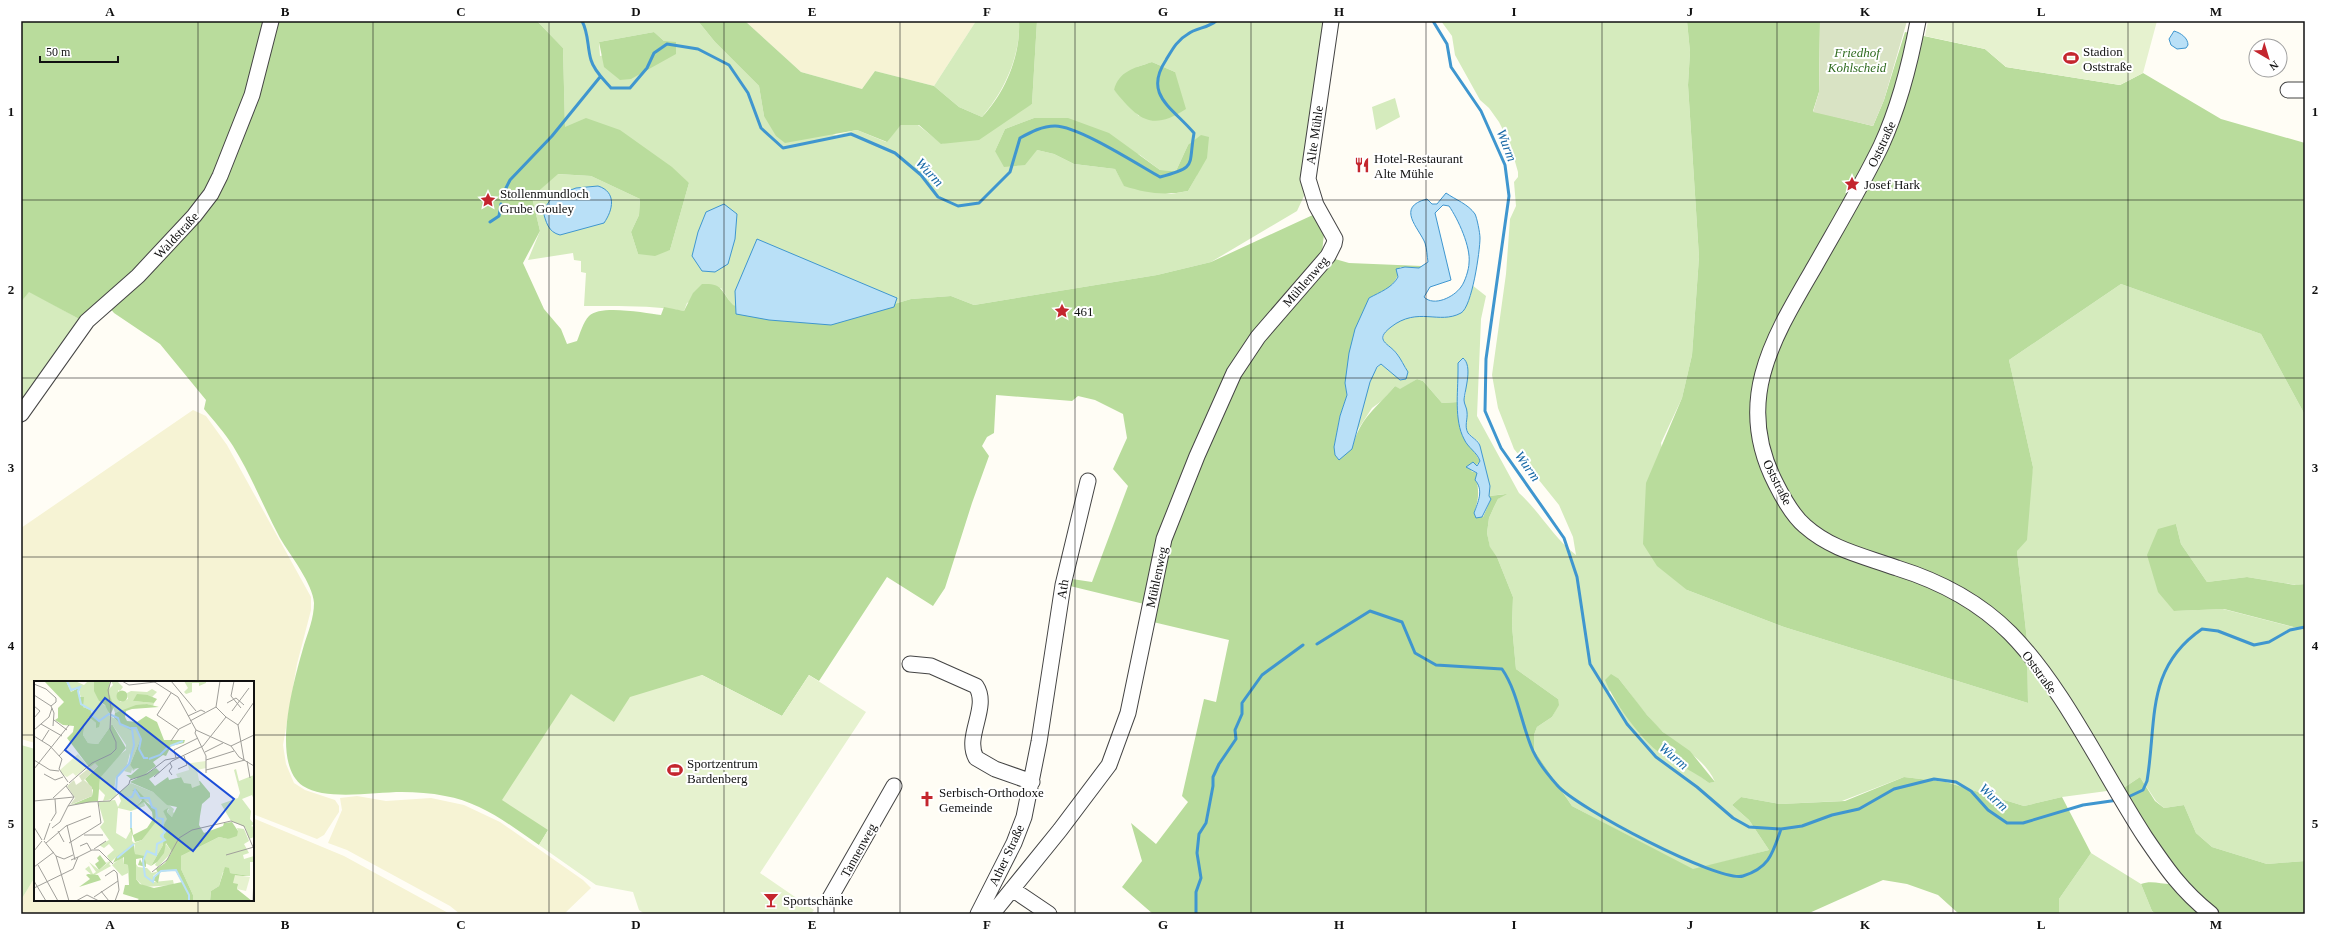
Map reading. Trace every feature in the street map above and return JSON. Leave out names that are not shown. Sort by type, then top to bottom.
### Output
[{"type":"street","name":"Waldstraße","points":[[21,414],[87,321],[143,270],[189,221],[211,194],[220,176],[252,95],[271,21]]},
{"type":"street","name":"Alte Mühle","points":[[1331,21],[1308,179],[1316,205],[1326,219],[1335,239],[1334,244]]},
{"type":"street","name":"Oststraße","points":[[1918,21],[1900,96],[1881,145],[1787,314],[1765,362],[1758,403],[1758,420],[1765,459],[1781,493],[1803,524],[1826,542],[1848,553],[1898,568],[1944,585],[1994,618],[2011,634],[2041,670],[2128,811],[2175,881],[2211,914]]},
{"type":"street","points":[[2288,90],[2305,90]]},
{"type":"street","name":"Mühlenweg","points":[[992,914],[1100,778],[1115,754],[1128,712],[1164,539],[1172,516],[1234,373],[1258,337],[1328,256],[1334,244]]},
{"type":"street","name":"Ath","points":[[1046,699],[1063,585],[1088,481]]},
{"type":"street","points":[[910,664],[931,666],[976,686],[981,697],[973,747],[976,758],[995,769],[1032,782]]},
{"type":"street","name":"Ather Straße","points":[[978,914],[1014,843],[1024,817],[1032,782],[1046,699]]},
{"type":"street","name":"Tannenweg","points":[[826,914],[826,905],[894,786]]},
{"type":"street","points":[[1012,889],[1049,914]]},
{"type":"shaded area","points":[[745,21],[976,21],[934,86],[875,71],[862,89],[801,72]]},
{"type":"shaded area","points":[[193,410],[206,416],[227,445],[311,597],[311,610],[297,664],[283,745],[286,764],[294,783],[305,790],[335,800],[339,806],[339,812],[324,835],[317,839],[254,814],[254,681],[34,681],[34,743],[21,739],[21,528]]},
{"type":"shaded area","points":[[357,796],[386,801],[431,798],[464,805],[500,822],[583,880],[591,888],[564,914],[460,914],[450,906],[347,850],[328,843],[342,810],[340,798]]},
{"type":"shaded area","points":[[254,818],[344,856],[450,914],[21,914],[21,900],[34,879],[34,901],[254,901]]},
{"type":"green space","points":[[21,21],[537,21],[563,48],[565,127],[586,118],[620,130],[672,167],[689,183],[670,250],[655,256],[638,254],[631,232],[639,215],[640,199],[591,176],[558,174],[532,197],[540,231],[523,263],[544,309],[561,329],[567,344],[577,341],[585,321],[595,312],[603,310],[624,310],[661,315],[664,307],[684,311],[693,293],[702,284],[718,286],[733,305],[787,319],[854,316],[911,299],[951,296],[974,305],[1157,275],[1211,262],[1315,214],[1324,234],[1322,252],[1265,320],[1191,458],[1163,522],[1144,604],[1070,586],[1072,579],[1092,582],[1128,486],[1113,469],[1127,438],[1123,414],[1095,400],[1078,396],[1072,401],[996,395],[994,433],[987,437],[982,446],[989,456],[972,503],[945,588],[933,606],[887,577],[819,681],[809,675],[782,716],[702,675],[614,722],[539,845],[495,815],[471,803],[458,799],[434,794],[413,792],[351,795],[324,793],[313,791],[303,786],[293,775],[288,759],[286,740],[287,719],[295,677],[312,619],[314,609],[313,595],[310,587],[280,538],[240,457],[226,436],[204,409],[206,400],[160,344],[114,313],[104,301],[81,320],[29,292],[21,302]]},
{"type":"green space","points":[[537,21],[698,21],[715,42],[759,86],[764,116],[836,135],[857,130],[886,142],[901,125],[918,125],[942,144],[1032,104],[1037,21],[1340,21],[1302,177],[1304,196],[1297,211],[1211,262],[1157,275],[974,305],[951,296],[911,299],[854,316],[787,319],[732,305],[721,288],[687,303],[684,311],[646,307],[584,306],[586,273],[581,272],[581,261],[574,260],[573,253],[528,260],[540,231],[532,197],[557,174],[591,176],[640,199],[639,215],[631,232],[638,254],[670,250],[689,183],[565,127],[563,48]],"holes":[[[654,32],[664,41],[600,56],[599,42]],[[1152,62],[1175,72],[1139,116],[1114,90],[1137,67]],[[1034,118],[1140,155],[1160,170],[1176,171],[1188,145],[1197,175],[1188,191],[1171,194],[1124,185],[1115,169],[1074,164],[1054,154],[1037,150],[995,151],[1005,129]]]},
{"type":"green space","points":[[698,21],[745,21],[801,72],[862,89],[875,71],[934,86],[959,107],[982,117],[998,97],[1010,73],[1017,47],[1019,21],[1037,21],[1032,104],[979,140],[941,144],[919,125],[901,125],[887,142],[857,130],[785,143],[776,136],[764,116],[759,86],[715,42]]},
{"type":"green space","points":[[976,21],[1019,21],[1017,47],[1010,72],[1004,85],[982,117],[959,107],[934,86]]},
{"type":"green space","points":[[1441,21],[1687,21],[1690,52],[1688,85],[1699,257],[1692,355],[1682,398],[1661,443],[1687,590],[1784,627],[2028,703],[2027,640],[2017,551],[2033,467],[2009,360],[2121,284],[2261,334],[2305,415],[2305,584],[2296,585],[2247,577],[2207,582],[2181,544],[2176,524],[2174,611],[2223,609],[2305,630],[2305,861],[2267,864],[2212,847],[2196,833],[2184,805],[2164,808],[2156,801],[2140,777],[2122,789],[2062,797],[2024,806],[1946,782],[1904,777],[1842,801],[1780,804],[1741,797],[1732,805],[1749,820],[1769,850],[1693,870],[1572,806],[1534,750],[1534,735],[1537,727],[1552,717],[1558,705],[1558,699],[1516,669],[1512,626],[1513,597],[1497,557],[1490,548],[1487,533],[1489,518],[1494,507],[1498,499],[1505,494],[1489,496],[1490,486],[1479,442],[1469,434],[1466,428],[1467,413],[1464,400],[1466,393],[1458,363],[1458,402],[1442,403],[1423,381],[1417,379],[1400,390],[1395,386],[1383,400],[1372,408],[1357,431],[1369,385],[1376,369],[1381,364],[1400,380],[1406,379],[1408,372],[1397,353],[1385,344],[1383,339],[1385,332],[1403,318],[1412,318],[1417,315],[1442,317],[1461,313],[1472,285],[1486,296],[1481,319],[1477,416],[1519,493],[1534,508],[1560,540],[1576,555],[1573,537],[1559,505],[1514,449],[1498,408],[1492,375],[1506,274],[1510,219],[1516,206],[1514,182],[1518,177],[1518,172],[1510,144],[1499,122],[1489,108],[1480,100],[1455,55],[1452,36]],"holes":[[[1619,679],[1656,725],[1699,760],[1711,774],[1715,782],[1709,783],[1693,771],[1675,763],[1622,710],[1609,692]]]},
{"type":"green space","points":[[1687,21],[1820,21],[1819,92],[1813,111],[1873,126],[1884,100],[1905,32],[1985,49],[2006,67],[2120,85],[2143,73],[2221,119],[2305,143],[2305,415],[2261,334],[2121,284],[2009,360],[2033,467],[2027,540],[2017,551],[2027,640],[2028,703],[1784,627],[1687,590],[1657,566],[1643,544],[1646,483],[1682,398],[1692,355],[1699,257],[1688,85],[1690,52]]},
{"type":"green space","name":"Friedhof Kohlscheid","points":[[1820,21],[1907,21],[1884,100],[1873,126],[1813,112],[1819,92]]},
{"type":"green space","name":"Stadion Oststraße","points":[[1928,21],[2157,21],[2143,73],[2120,85],[2006,67],[1985,49],[1925,36]]},
{"type":"green space","points":[[654,32],[664,41],[676,42],[676,54],[631,79],[620,80],[604,67],[599,42]]},
{"type":"green space","points":[[1152,62],[1175,72],[1186,109],[1174,116],[1163,120],[1154,121],[1138,115],[1114,90],[1123,74],[1133,68]]},
{"type":"green space","points":[[1395,98],[1400,117],[1376,130],[1372,107]]},
{"type":"green space","points":[[1034,118],[1068,118],[1109,133],[1160,170],[1176,171],[1188,145],[1201,135],[1209,137],[1207,158],[1188,191],[1179,193],[1148,192],[1124,186],[1115,169],[1074,164],[1054,154],[1037,150],[1025,165],[1004,167],[995,151],[1005,129]]},
{"type":"green space","points":[[1335,259],[1349,263],[1422,266],[1419,268],[1400,267],[1396,279],[1389,287],[1369,298],[1345,383],[1347,395],[1340,416],[1334,447],[1352,449],[1355,438],[1364,421],[1395,386],[1400,389],[1417,379],[1423,381],[1442,403],[1458,402],[1460,429],[1480,461],[1471,471],[1477,473],[1478,496],[1474,513],[1483,517],[1491,499],[1489,496],[1507,494],[1498,499],[1489,518],[1487,533],[1490,547],[1497,557],[1513,597],[1512,626],[1516,669],[1558,699],[1559,705],[1552,717],[1537,727],[1534,735],[1534,750],[1572,806],[1693,869],[1769,850],[1749,820],[1732,805],[1741,797],[1780,804],[1845,801],[1904,777],[1946,782],[2024,806],[2062,797],[2091,853],[2059,899],[2059,914],[1959,914],[1938,895],[1907,884],[1883,880],[1807,914],[1153,914],[1122,887],[1142,861],[1131,823],[1156,844],[1188,802],[1182,796],[1204,699],[1216,702],[1229,640],[1153,622],[1168,539],[1240,372],[1276,323]]},
{"type":"green space","points":[[29,291],[81,320],[21,408],[21,302]]},
{"type":"green space","points":[[2176,524],[2181,544],[2207,582],[2247,577],[2295,585],[2305,584],[2305,630],[2224,609],[2174,611],[2158,592],[2147,555],[2158,529]]},
{"type":"green space","points":[[1611,674],[1619,679],[1647,715],[1663,732],[1690,751],[1715,782],[1709,783],[1662,755],[1649,744],[1627,718],[1614,698],[1605,680]]},
{"type":"green space","name":"Sportzentrum Bardenberg","points":[[702,675],[782,716],[809,675],[866,712],[760,873],[814,910],[811,914],[645,914],[639,910],[633,892],[596,885],[539,845],[548,830],[502,800],[571,694],[614,722],[630,697]]},
{"type":"green space","points":[[21,745],[34,749],[34,879],[21,900]]},
{"type":"green space","points":[[2140,777],[2155,801],[2164,808],[2184,805],[2196,833],[2212,847],[2267,864],[2305,861],[2305,914],[2156,914],[2152,911],[2141,884],[2151,882],[2169,884],[2179,883],[2122,789]]},
{"type":"green space","points":[[2091,853],[2141,884],[2152,911],[2156,914],[2059,914],[2059,899]]},
{"type":"water","points":[[2174,31],[2182,34],[2188,42],[2186,48],[2177,49],[2171,45],[2169,39]]},
{"type":"water","points":[[598,186],[608,192],[612,202],[610,213],[604,223],[560,235],[556,234],[550,229],[543,211],[552,197],[576,188]]},
{"type":"water","points":[[1446,193],[1469,207],[1476,216],[1480,233],[1480,245],[1475,278],[1469,301],[1461,313],[1453,316],[1410,318],[1401,321],[1386,332],[1383,336],[1384,342],[1394,350],[1408,372],[1406,379],[1400,380],[1381,364],[1377,367],[1370,382],[1352,449],[1339,460],[1335,455],[1334,447],[1340,416],[1347,395],[1345,383],[1349,353],[1355,329],[1369,298],[1392,284],[1398,277],[1396,269],[1405,267],[1419,268],[1428,262],[1425,243],[1415,225],[1411,212],[1412,207],[1427,199],[1432,204],[1437,204]],"holes":[[[1443,205],[1449,206],[1466,241],[1469,256],[1468,269],[1464,282],[1458,291],[1444,300],[1433,301],[1424,297],[1430,287],[1451,280],[1435,213]]]},
{"type":"water","points":[[724,204],[737,214],[735,239],[728,264],[715,272],[702,271],[692,256],[698,232],[706,212]]},
{"type":"water","points":[[757,239],[897,298],[894,307],[831,325],[769,320],[736,314],[735,291]]},
{"type":"water","points":[[1463,358],[1468,366],[1468,378],[1464,400],[1467,410],[1467,430],[1480,446],[1490,486],[1489,496],[1491,499],[1482,517],[1476,518],[1474,513],[1480,492],[1478,484],[1475,480],[1477,473],[1466,467],[1473,462],[1477,466],[1480,461],[1464,439],[1458,415],[1458,363]]},
{"type":"waterway","name":"Wurm","points":[[582,21],[586,31],[592,64],[611,88],[630,88],[647,68],[654,53],[667,44],[698,49],[729,65],[748,93],[761,128],[783,148],[851,134],[895,153],[921,175],[938,197],[958,206],[979,203],[1010,172],[1020,138],[1046,127],[1055,126],[1078,132],[1108,147],[1160,177],[1180,171],[1186,167],[1191,159],[1194,133],[1163,100],[1159,92],[1158,83],[1160,72],[1173,49],[1184,36],[1216,21]]},
{"type":"waterway","name":"Wurm","points":[[1433,21],[1447,44],[1451,67],[1481,111],[1505,165],[1509,196],[1486,359],[1485,411],[1501,448],[1564,538],[1577,577],[1590,664],[1627,724],[1656,757],[1697,787],[1733,818],[1749,827],[1781,829],[1802,826],[1832,815],[1859,809],[1894,789],[1934,779],[1956,782],[1971,791],[1988,810],[2007,823],[2023,823],[2083,805],[2118,800]]},
{"type":"waterway","points":[[504,192],[510,180],[552,136],[600,77]]},
{"type":"waterway","points":[[490,222],[499,216],[501,204]]},
{"type":"waterway","points":[[1317,644],[1370,611],[1402,622],[1415,653],[1436,665],[1502,669],[1516,698],[1533,751],[1544,769],[1557,785],[1569,796],[1617,825],[1678,856],[1706,868],[1729,875],[1743,876],[1752,873],[1765,864],[1773,852],[1781,829]]},
{"type":"waterway","name":"Wurm","points":[[2126,798],[2143,790],[2147,781],[2154,717],[2162,678],[2171,661],[2184,644],[2202,629],[2218,631],[2254,645],[2269,642],[2290,630],[2305,627]]},
{"type":"waterway","points":[[1196,914],[1196,892],[1201,878],[1197,853],[1199,834],[1206,823],[1213,786],[1213,777],[1219,764],[1236,739],[1235,730],[1242,714],[1242,703],[1262,675],[1303,645]]},
{"type":"place","name":"Stadion Oststraße","points":[[2071,58]]},
{"type":"place","name":"Hotel-Restaurant Alte Mühle","points":[[1362,165]]},
{"type":"place","name":"Josef Hark","points":[[1852,184]]},
{"type":"place","name":"Stollenmundloch Grube Gouley","points":[[488,200]]},
{"type":"place","name":"461","points":[[1062,311]]},
{"type":"place","name":"Sportzentrum Bardenberg","points":[[675,770]]},
{"type":"place","name":"Serbisch-Orthodoxe Gemeinde","points":[[927,799]]},
{"type":"place","name":"Sportschänke","points":[[771,900]]}]
